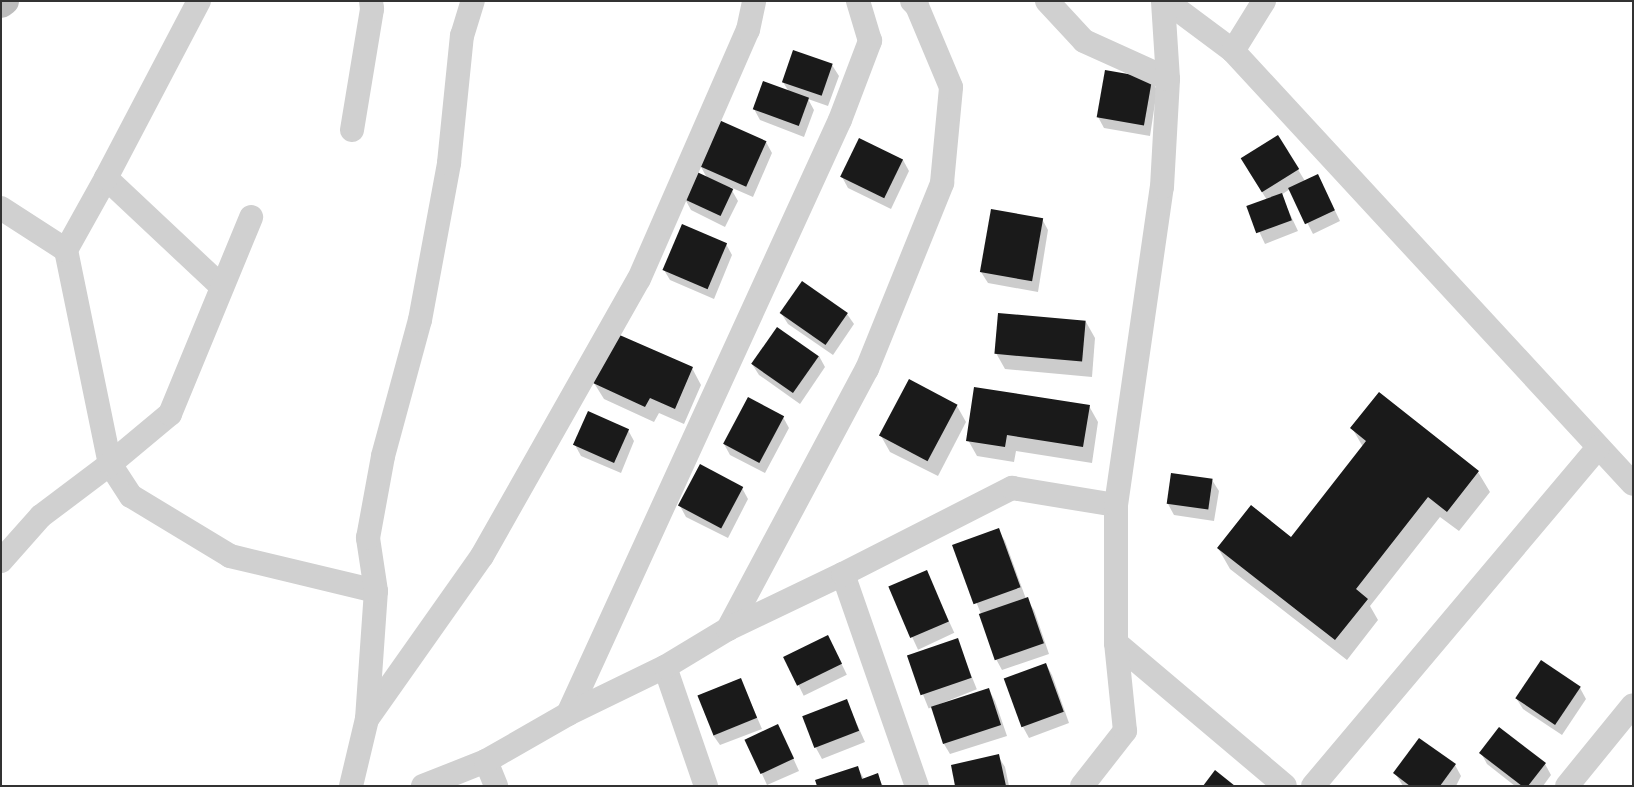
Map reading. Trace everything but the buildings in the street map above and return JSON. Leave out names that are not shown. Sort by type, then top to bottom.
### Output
[{"type":"street","points":[[1,4],[5,1]]},
{"type":"street","points":[[198,1],[106,178],[66,250],[110,464],[131,496],[230,556],[376,591]]},
{"type":"street","points":[[352,130],[372,9],[370,1]]},
{"type":"street","points":[[352,786],[367,719],[376,591],[368,538],[383,456],[420,320],[450,163],[462,36],[473,1]]},
{"type":"street","points":[[367,719],[482,556],[638,279],[748,30],[754,1]]},
{"type":"street","points":[[568,714],[840,120],[870,41],[858,1]]},
{"type":"street","points":[[728,629],[866,369],[942,183],[951,87],[917,6],[912,1]]},
{"type":"street","points":[[1047,1],[1084,41],[1168,79]]},
{"type":"street","points":[[1082,786],[1125,731],[1116,643],[1116,506],[1162,187],[1168,79],[1164,1]]},
{"type":"street","points":[[1164,1],[1233,51],[1633,484]]},
{"type":"street","points":[[1233,51],[1264,1]]},
{"type":"street","points":[[106,178],[222,287]]},
{"type":"street","points":[[1,208],[66,250]]},
{"type":"street","points":[[1,561],[41,516],[110,464],[170,414],[251,216]]},
{"type":"street","points":[[1313,786],[1598,447]]},
{"type":"street","points":[[423,786],[486,761],[568,714],[665,668],[728,629],[843,574],[1012,488],[1116,506]]},
{"type":"street","points":[[843,574],[917,786]]},
{"type":"street","points":[[1116,643],[1285,786]]},
{"type":"street","points":[[665,668],[706,786]]},
{"type":"street","points":[[1567,786],[1633,705]]},
{"type":"street","points":[[486,761],[496,786]]}]
